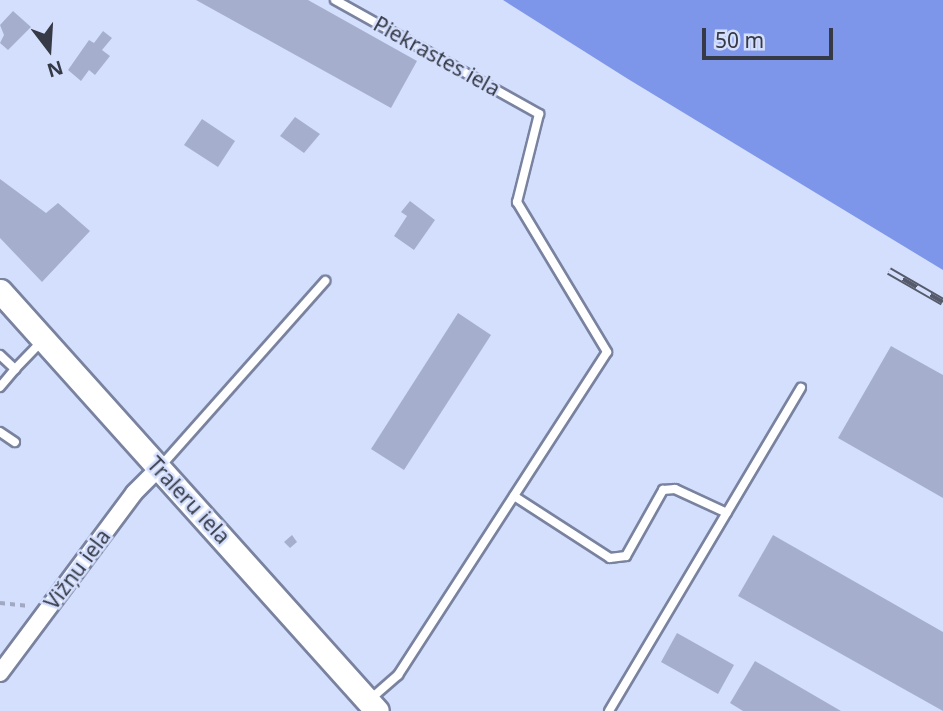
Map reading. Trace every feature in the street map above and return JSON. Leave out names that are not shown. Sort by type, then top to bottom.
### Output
[{"type":"main road","name":"Traleru iela","points":[[0,290],[372,706]]},
{"type":"street","name":"Vižņu iela","points":[[0,673],[134,493],[158,469]]},
{"type":"lane","name":"Piekrastes iela","points":[[335,0],[539,114],[517,202],[607,352],[514,496]]},
{"type":"lane","points":[[158,469],[325,281]]},
{"type":"lane","points":[[0,387],[45,338]]},
{"type":"lane","points":[[0,355],[15,369]]},
{"type":"lane","points":[[609,711],[801,388]]},
{"type":"lane","points":[[0,432],[15,442]]},
{"type":"lane","points":[[372,706],[397,675],[514,496],[610,558],[626,556],[663,489],[675,489],[727,513]]},
{"type":"path","points":[[0,603],[47,610]]},
{"type":"water","points":[[503,0],[943,0],[943,270],[628,79]]},
{"type":"building","points":[[196,0],[308,0],[417,61],[391,108]]},
{"type":"building","points":[[13,11],[31,27],[8,50],[0,43],[4,35],[0,25]]},
{"type":"building","points":[[103,31],[112,38],[102,50],[110,56],[95,75],[89,70],[81,81],[68,70],[89,40],[94,43]]},
{"type":"building","points":[[295,117],[320,134],[304,153],[280,136]]},
{"type":"building","points":[[202,119],[235,141],[218,167],[184,145]]},
{"type":"building","points":[[0,179],[46,213],[58,203],[90,231],[42,282],[0,238]]},
{"type":"building","points":[[410,201],[435,220],[414,250],[394,236],[407,216],[401,212]]},
{"type":"building","points":[[458,313],[491,335],[404,470],[371,449]]},
{"type":"building","points":[[891,346],[943,375],[943,498],[838,438]]},
{"type":"building","points":[[292,535],[297,542],[290,548],[284,542]]},
{"type":"building","points":[[773,535],[943,632],[943,711],[738,596]]},
{"type":"building","points":[[677,633],[734,665],[718,694],[661,662]]},
{"type":"building","points":[[755,661],[841,711],[743,711],[730,703]]},
{"type":"railway","points":[[889,271],[943,302]]}]
